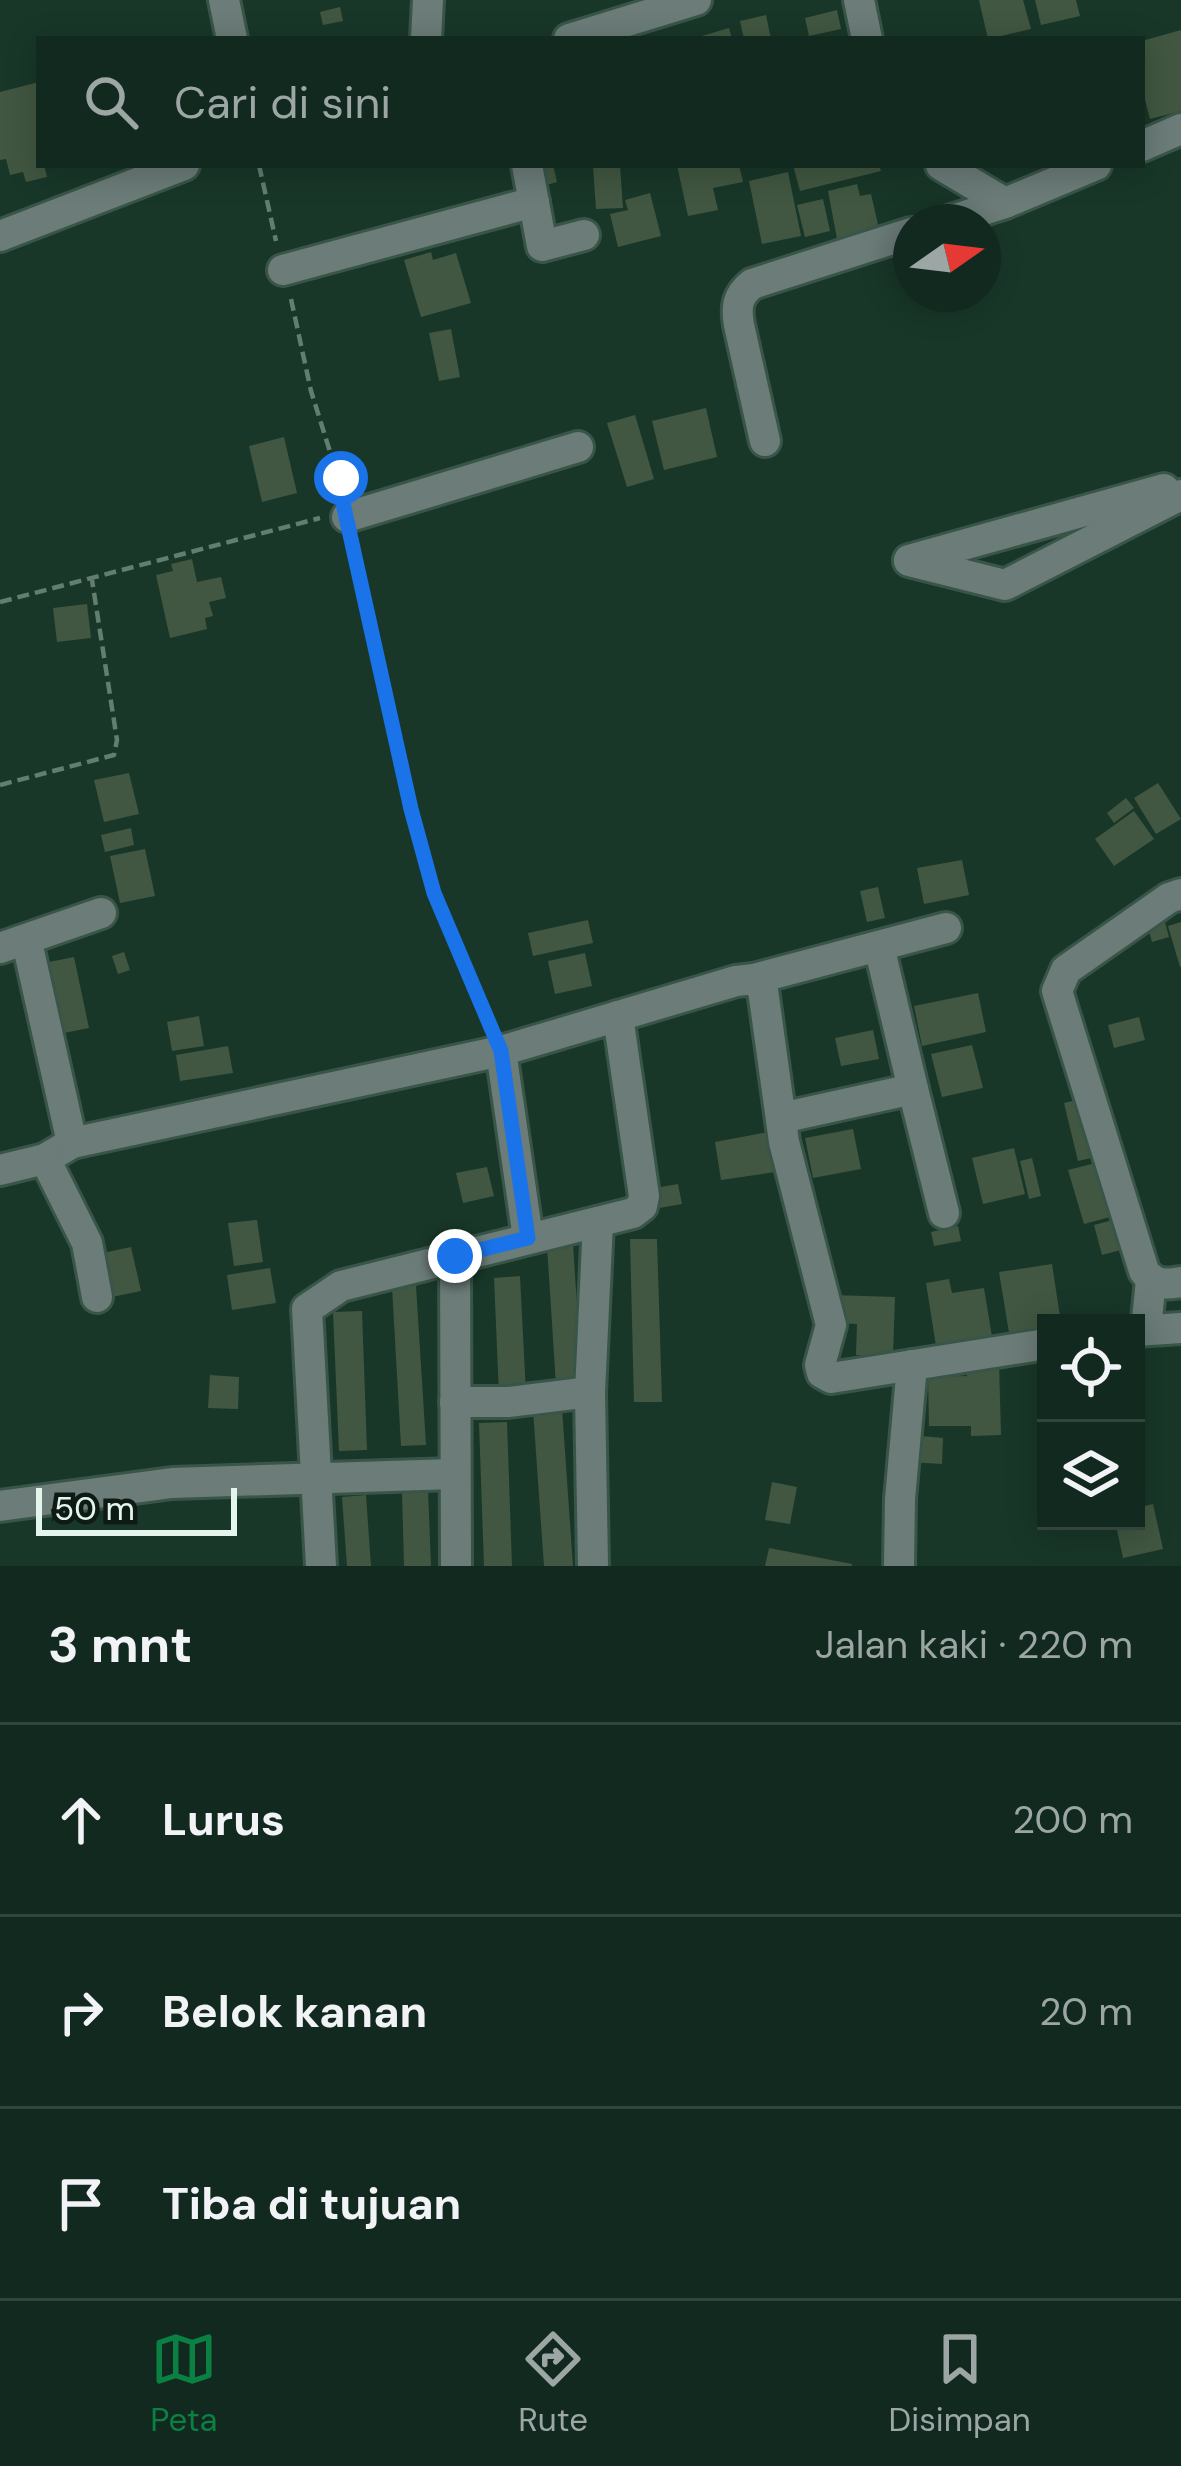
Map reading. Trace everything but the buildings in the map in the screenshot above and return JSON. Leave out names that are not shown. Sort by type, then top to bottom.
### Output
[{"type":"street","points":[[224,0],[231,36]]},
{"type":"street","points":[[426,36],[428,0]]},
{"type":"street","points":[[579,36],[697,0]]},
{"type":"street","points":[[859,0],[866,36]]},
{"type":"street","points":[[1145,145],[1181,129]]},
{"type":"street","points":[[0,236],[176,168]]},
{"type":"street","points":[[528,168],[542,246],[584,236]]},
{"type":"street","points":[[946,168],[1005,203]]},
{"type":"street","points":[[1001,204],[1089,168]]},
{"type":"street","points":[[283,270],[534,202]]},
{"type":"street","points":[[765,441],[736,307],[742,292],[752,284],[893,239]]},
{"type":"street","points":[[345,510],[578,447]]},
{"type":"street","points":[[1181,484],[909,561],[1004,585],[1181,496]]},
{"type":"street","points":[[1145,1322],[1166,1281],[1144,1270],[1057,992],[1066,970],[1181,894]]},
{"type":"street","points":[[97,1297],[87,1244],[58,1151],[14,945],[101,913]]},
{"type":"street","points":[[0,1170],[58,1151],[501,1051],[736,980],[754,980],[946,928]]},
{"type":"street","points":[[879,946],[944,1214]]},
{"type":"street","points":[[754,980],[763,989],[781,1118],[831,1324],[822,1373],[832,1378],[1037,1346]]},
{"type":"street","points":[[321,1566],[308,1309],[341,1286],[633,1213],[642,1206],[618,1016]]},
{"type":"street","points":[[501,1051],[528,1238]]},
{"type":"street","points":[[781,1118],[913,1088]]},
{"type":"street","points":[[593,1566],[590,1392],[598,1222]]},
{"type":"street","points":[[455,1256],[456,1566]]},
{"type":"street","points":[[1145,1330],[1181,1328]]},
{"type":"street","points":[[899,1566],[912,1365]]},
{"type":"street","points":[[454,1402],[508,1402],[590,1392]]},
{"type":"street","points":[[0,1506],[172,1483],[453,1474]]},
{"type":"path","points":[[260,168],[311,391],[341,478],[411,809],[434,893],[501,1051]]},
{"type":"path","points":[[0,602],[345,510]]},
{"type":"path","points":[[0,785],[114,755],[117,740],[92,580]]},
{"type":"route","points":[[341,478],[411,809],[434,893],[501,1051],[528,1238],[455,1256]]}]
